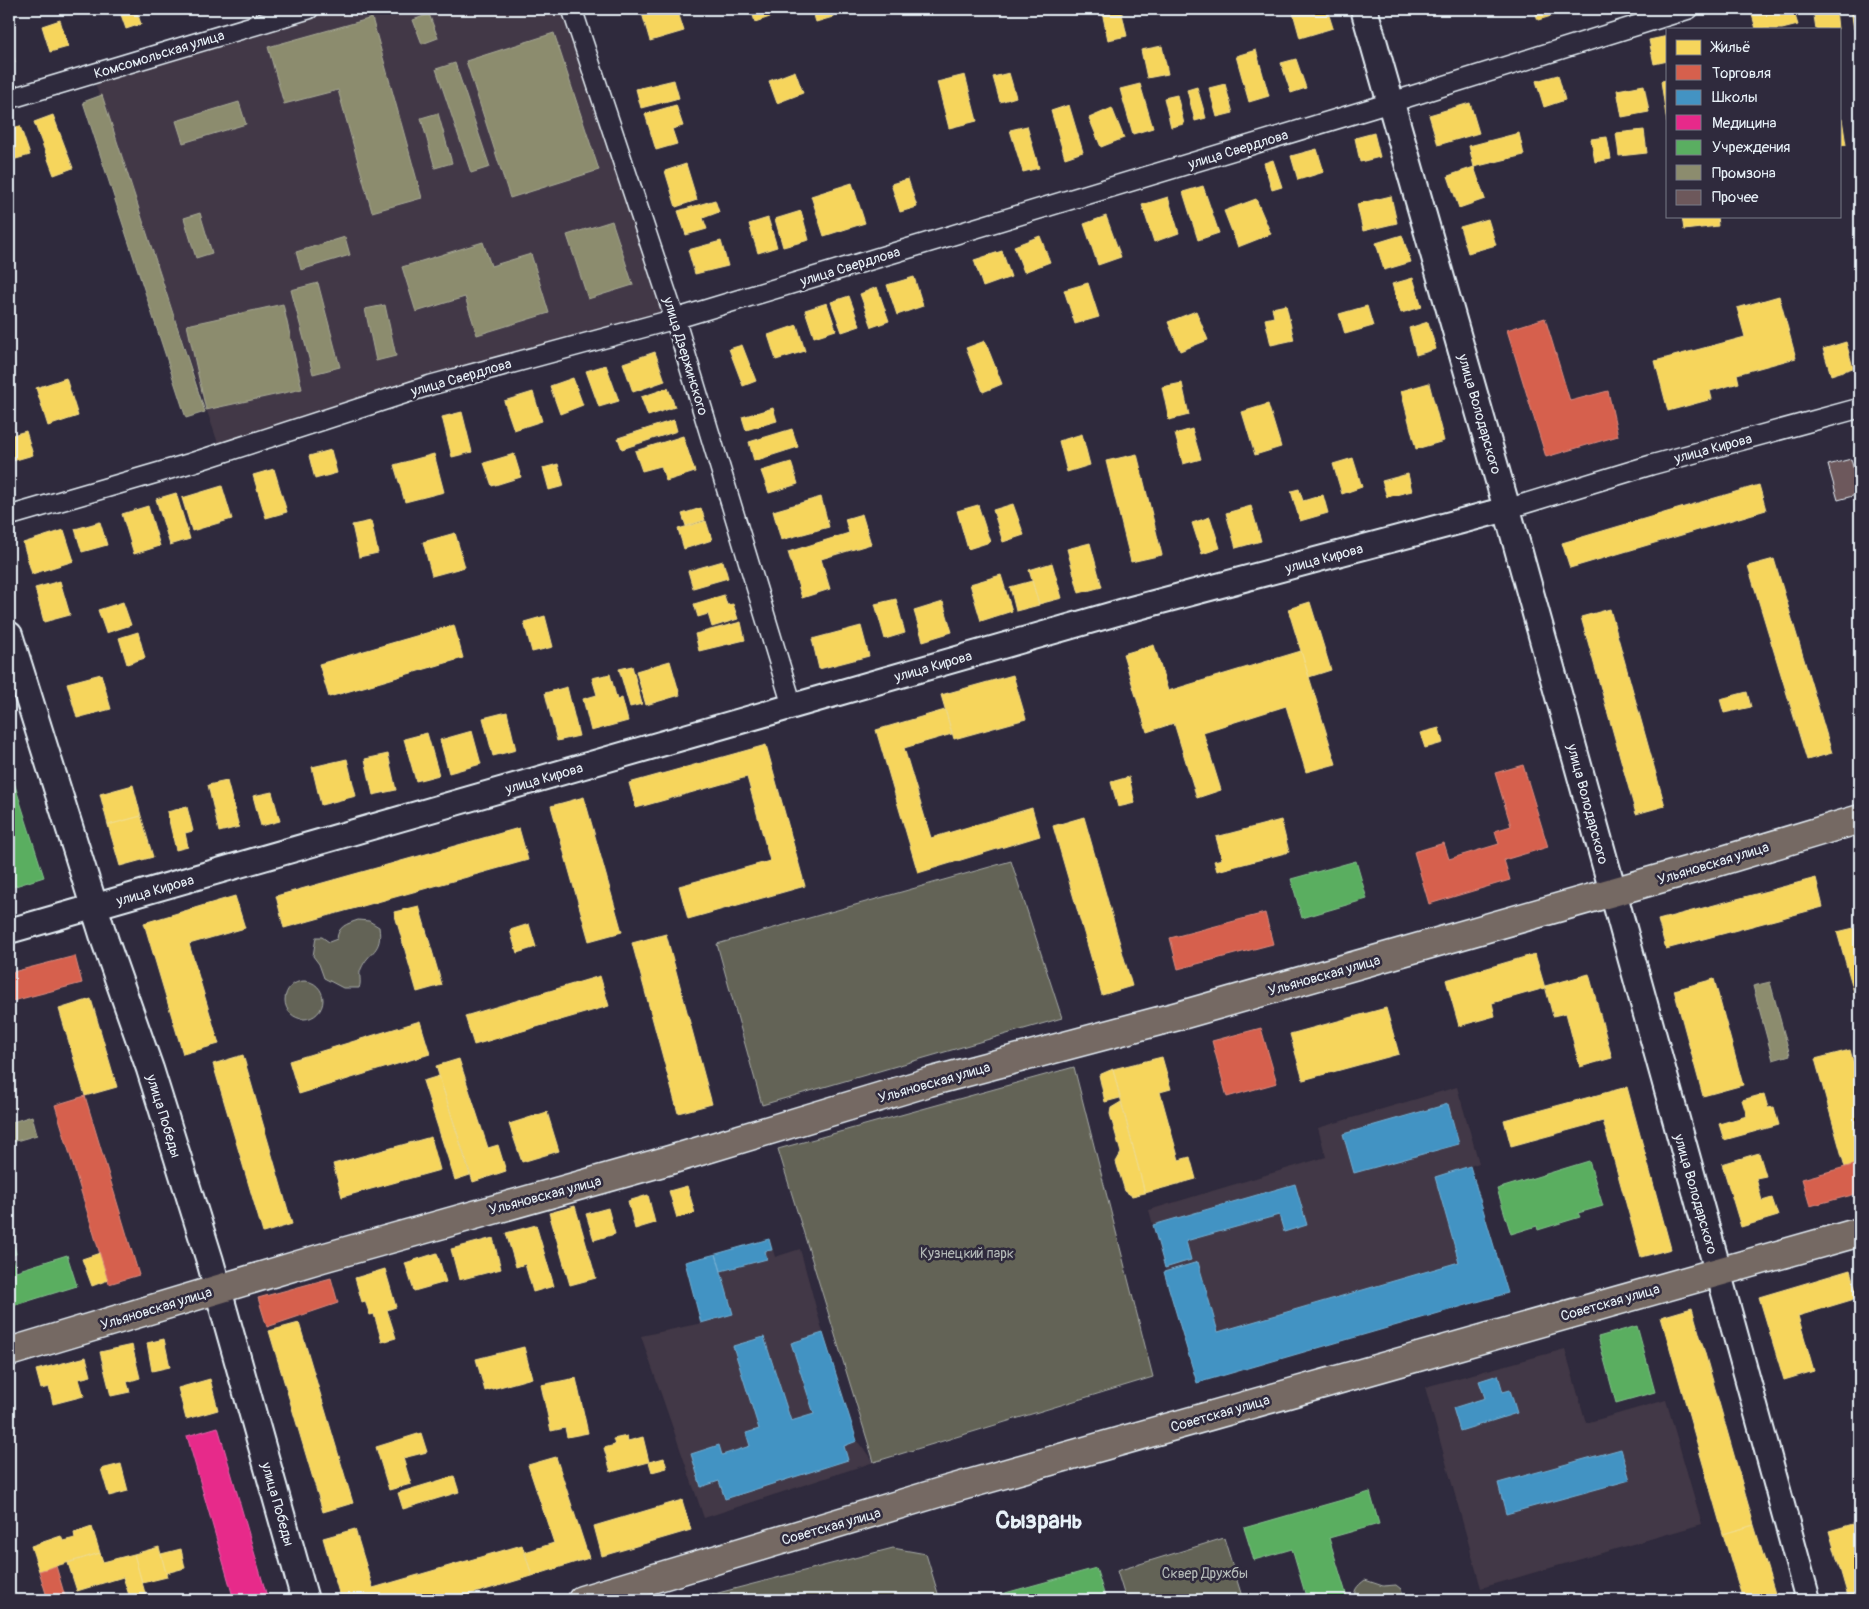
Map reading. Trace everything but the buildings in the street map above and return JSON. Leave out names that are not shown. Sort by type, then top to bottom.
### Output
[{"type":"main road","name":"улица Володарского","points":[[1364,9],[1507,509],[1718,1271]]},
{"type":"main road","name":"улица Победы","points":[[9,636],[105,940],[150,1069],[218,1289],[305,1600]]},
{"type":"main road","name":"Ульяновская улица","points":[[9,1352],[218,1289],[680,1157],[929,1082],[1178,1016],[1612,892],[1860,818]]},
{"type":"main road","name":"Советская улица","points":[[582,1600],[944,1491],[1860,1232]]},
{"type":"street","name":"Комсомольская улица","points":[[9,99],[309,9]]},
{"type":"street","name":"улица Дзержинского","points":[[572,9],[675,319],[792,705]]},
{"type":"street","name":"улица Свердлова","points":[[9,516],[191,463],[430,385],[675,319],[1390,102],[1689,9]]},
{"type":"street","name":"улица Кирова","points":[[9,931],[792,705],[1140,607],[1507,509],[1651,465],[1860,408]]},
{"type":"street","name":"улица Володарского","points":[[1718,1271],[1808,1600]]},
{"type":"shaded area","points":[[312,9],[568,9],[672,310],[220,449],[93,77]]},
{"type":"shaded area","points":[[1457,1087],[1479,1163],[1470,1166],[1508,1293],[1197,1383],[1149,1210],[1326,1157],[1318,1128]]},
{"type":"shaded area","points":[[770,1240],[775,1257],[800,1249],[823,1333],[857,1441],[874,1462],[704,1518],[641,1336],[702,1323],[685,1262]]},
{"type":"shaded area","points":[[1565,1349],[1586,1423],[1666,1400],[1702,1524],[1481,1588],[1425,1387]]},
{"type":"green space","points":[[1011,861],[1062,1018],[762,1105],[717,944]]},
{"type":"green space","points":[[358,920],[369,921],[379,927],[379,942],[361,969],[359,988],[343,988],[324,978],[319,964],[313,956],[316,937],[322,937],[329,942],[337,939],[341,928]]},
{"type":"green space","points":[[304,981],[317,987],[323,1000],[317,1013],[304,1019],[291,1013],[285,1000],[291,987]]},
{"type":"green space","name":"Кузнецкий парк","points":[[1074,1067],[1153,1377],[874,1462],[778,1149]]},
{"type":"green space","name":"Сквер Дружбы","points":[[1224,1538],[1243,1600],[1126,1600],[1117,1571]]},
{"type":"green space","points":[[893,1548],[926,1554],[940,1600],[691,1600]]},
{"type":"green space","points":[[1365,1580],[1383,1586],[1396,1585],[1401,1589],[1404,1600],[1356,1600],[1356,1589]]},
{"type":"district","name":"Сызрань","points":[[1039,1520]]}]
